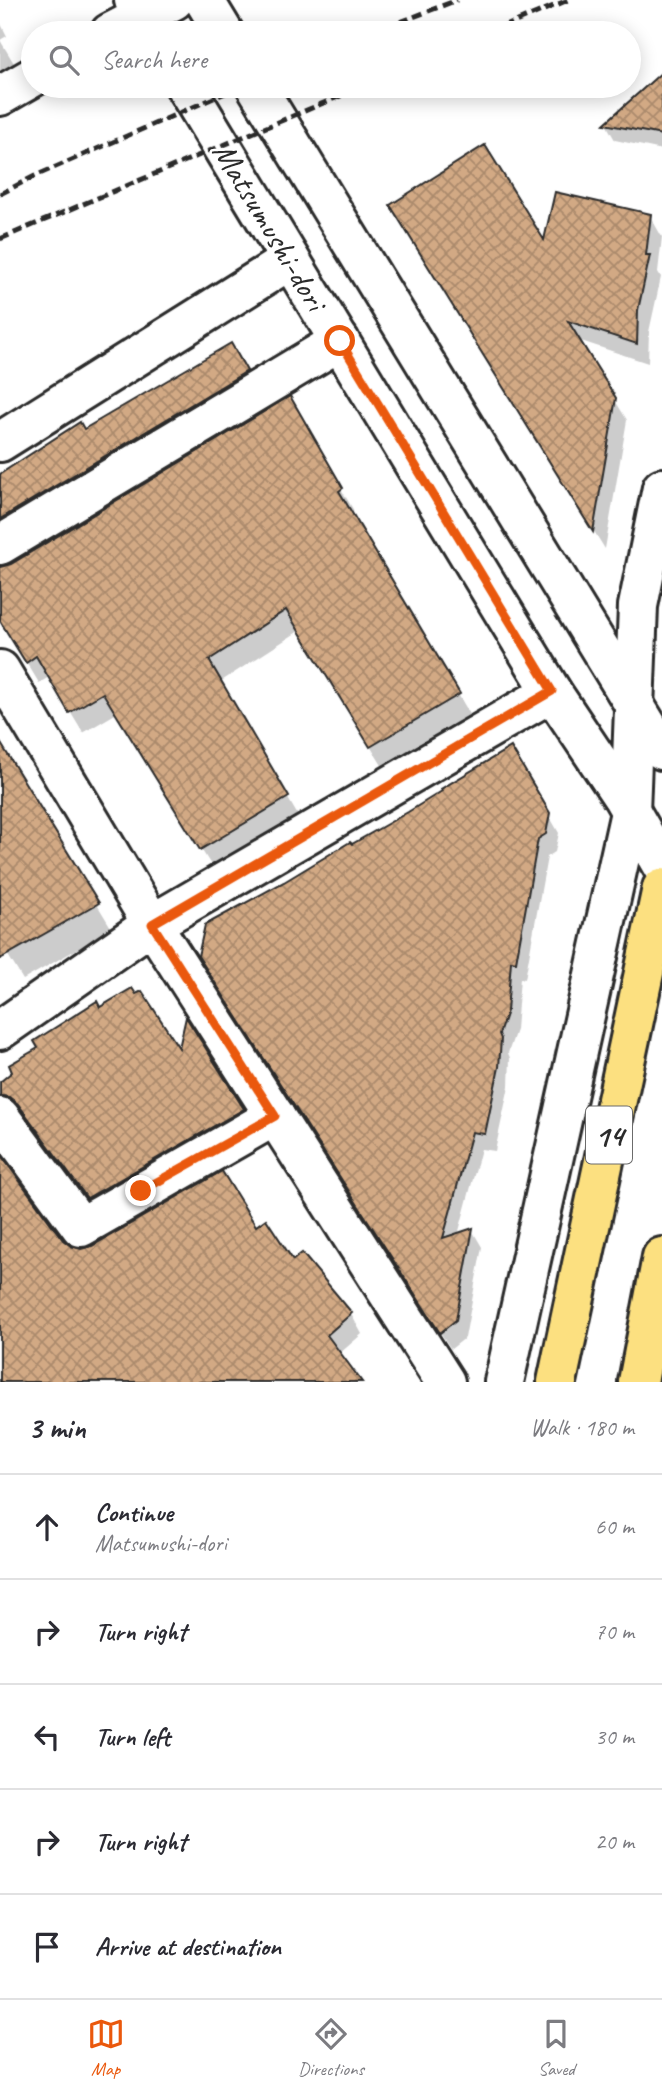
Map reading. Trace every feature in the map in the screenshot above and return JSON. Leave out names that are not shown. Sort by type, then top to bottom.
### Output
[{"type":"highway","name":"14","points":[[557,1382],[662,888]]},
{"type":"highway","points":[[638,1382],[662,1256]]},
{"type":"street","points":[[204,0],[217,21]]},
{"type":"street","points":[[133,21],[151,12]]},
{"type":"street","points":[[0,96],[21,84]]},
{"type":"street","name":"Matsumushi-dori","points":[[192,98],[552,691],[662,866]]},
{"type":"street","name":"Matsumushi-dori","points":[[263,98],[662,750]]},
{"type":"street","points":[[0,442],[290,260]]},
{"type":"street","points":[[0,545],[340,341]]},
{"type":"street","points":[[504,1382],[630,812],[638,607],[662,488]]},
{"type":"street","points":[[0,670],[152,924],[445,1382]]},
{"type":"street","points":[[0,1030],[152,924],[552,691]]},
{"type":"street","points":[[0,1117],[81,1227],[275,1116]]},
{"type":"building","points":[[662,72],[662,135],[604,124],[633,98],[641,98],[641,91]]},
{"type":"building","points":[[485,145],[544,240],[555,192],[651,214],[646,255],[650,255],[638,310],[637,344],[568,321],[616,398],[593,532],[390,205]]},
{"type":"building","points":[[231,343],[247,371],[0,519],[0,474],[80,422],[84,429]]},
{"type":"building","points":[[290,396],[343,488],[339,491],[460,694],[370,747],[286,610],[209,660],[289,797],[200,850],[103,693],[69,713],[36,656],[26,663],[0,621],[0,567],[11,564]]},
{"type":"building","points":[[0,742],[99,903],[0,959]]},
{"type":"building","points":[[511,747],[550,813],[546,834],[538,839],[516,962],[511,961],[507,1011],[499,1034],[499,1067],[485,1134],[472,1132],[443,1238],[473,1228],[456,1320],[440,1333],[198,956],[205,925],[408,812]]},
{"type":"building","points":[[132,988],[136,994],[142,991],[179,1048],[186,1017],[244,1109],[87,1198],[18,1104],[9,1097],[0,1096],[0,1082],[12,1072],[9,1065],[38,1048],[34,1041],[97,1001],[100,1007]]},
{"type":"building","points":[[0,1154],[63,1240],[81,1249],[92,1246],[222,1171],[256,1226],[266,1219],[293,1260],[302,1253],[352,1313],[327,1335],[362,1382],[0,1382]]},
{"type":"railway","points":[[403,21],[457,0]]},
{"type":"railway","points":[[518,21],[568,0]]},
{"type":"railway","points":[[0,194],[214,98]]},
{"type":"railway","points":[[0,239],[335,98]]},
{"type":"route","points":[[141,1191],[275,1116],[152,924],[552,691],[340,341]]}]
